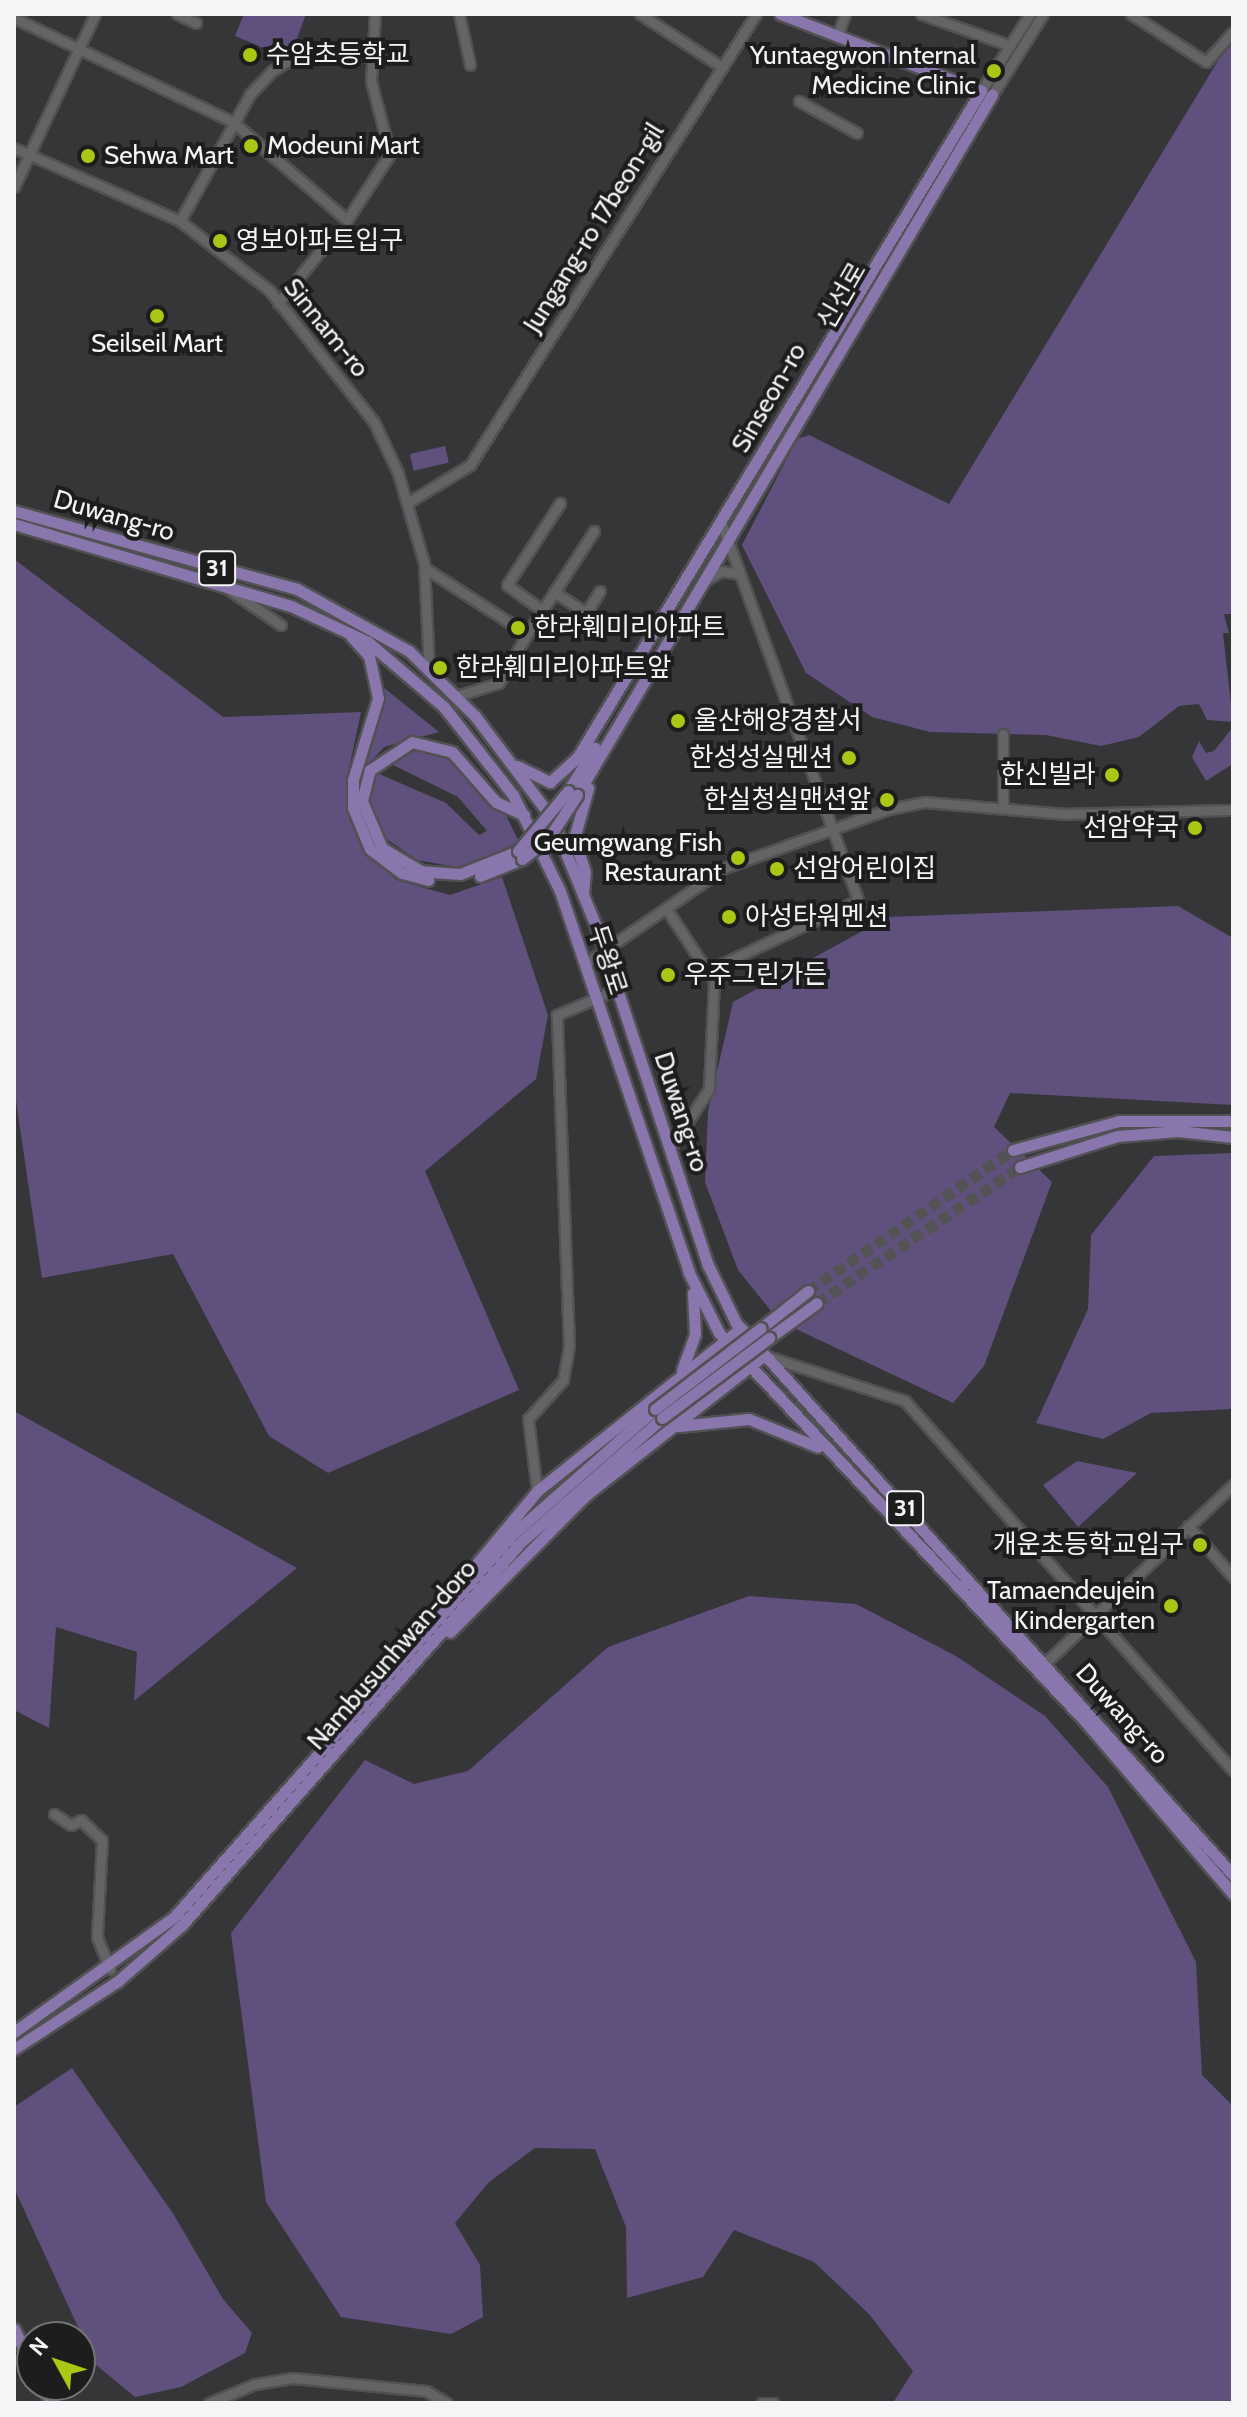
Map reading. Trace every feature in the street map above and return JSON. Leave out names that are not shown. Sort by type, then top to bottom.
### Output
[{"type":"main road","points":[[780,14],[986,93]]},
{"type":"main road","name":"Sinseon-ro","points":[[678,602],[722,524],[986,93]]},
{"type":"main road","name":"신선로","points":[[690,607],[986,93]]},
{"type":"main road","name":"Duwang-ro","points":[[14,511],[297,589],[371,626],[429,669],[456,696],[513,764],[551,817],[606,954],[715,1282],[740,1329],[1041,1667],[1233,1875]]},
{"type":"main road","name":"두왕로","points":[[14,524],[221,585],[346,630],[368,642],[444,707],[524,815],[586,963],[689,1273],[724,1341]]},
{"type":"main road","points":[[513,764],[550,782],[562,779],[678,602]]},
{"type":"main road","points":[[572,793],[678,602]]},
{"type":"main road","points":[[346,630],[369,656],[378,698],[353,780],[353,808],[370,849],[402,873],[441,882],[497,872],[520,855],[572,793],[690,607]]},
{"type":"main road","points":[[583,895],[576,818],[690,607]]},
{"type":"main road","points":[[520,855],[460,874],[421,871],[382,848],[362,801],[370,770],[412,742],[452,752],[496,802],[524,815]]},
{"type":"main road","points":[[1013,1150],[1086,1127],[1151,1117],[1233,1114]]},
{"type":"main road","points":[[1151,1117],[1233,1121]]},
{"type":"main road","points":[[1020,1167],[1118,1136],[1178,1131],[1233,1137]]},
{"type":"main road","points":[[679,1375],[695,1334],[689,1273]]},
{"type":"main road","name":"Nambusunhwan-doro","points":[[14,2049],[76,2012],[170,1936],[535,1511],[808,1291]]},
{"type":"main road","name":"Nambusunhwan-doro","points":[[658,1414],[817,1303]]},
{"type":"main road","points":[[359,1718],[537,1491],[740,1329]]},
{"type":"main road","name":"Duwang-ro","points":[[724,1341],[834,1460],[1041,1667],[1233,1894]]},
{"type":"main road","points":[[359,1718],[566,1513],[763,1356]]},
{"type":"main road","points":[[679,1375],[705,1377],[702,1403]]},
{"type":"main road","points":[[664,1433],[713,1417],[749,1419],[799,1436],[834,1460]]},
{"type":"main road","name":"Nambusunhwan-doro","points":[[14,2032],[110,1969],[196,1894],[359,1718]]},
{"type":"street","points":[[14,187],[95,14]]},
{"type":"street","points":[[177,14],[196,23]]},
{"type":"street","points":[[14,18],[233,122],[347,220],[390,154],[371,57],[375,14]]},
{"type":"street","points":[[459,14],[470,65]]},
{"type":"street","points":[[640,14],[722,67]]},
{"type":"street","name":"Jungang-ro 17beon-gil","points":[[407,503],[470,465],[756,14]]},
{"type":"street","points":[[837,36],[845,14]]},
{"type":"street","points":[[921,14],[1009,45]]},
{"type":"street","name":"Sinseon-ro","points":[[986,93],[1009,45],[1030,14]]},
{"type":"street","name":"신선로","points":[[986,93],[1043,14]]},
{"type":"street","points":[[1137,16],[1206,62],[1233,32]]},
{"type":"street","points":[[180,221],[256,86],[300,53],[371,57]]},
{"type":"street","points":[[799,101],[857,133]]},
{"type":"street","name":"Sinnam-ro","points":[[14,148],[180,221],[278,303],[374,422],[407,503],[425,568],[429,669]]},
{"type":"street","points":[[278,303],[321,250]]},
{"type":"street","points":[[542,610],[507,585],[560,503]]},
{"type":"street","points":[[711,969],[858,900],[722,524]]},
{"type":"street","points":[[456,696],[499,683],[594,531]]},
{"type":"street","points":[[425,568],[527,634]]},
{"type":"street","points":[[706,580],[721,571],[740,574]]},
{"type":"street","points":[[221,585],[281,625]]},
{"type":"street","points":[[554,592],[586,613],[600,591]]},
{"type":"street","points":[[1003,734],[1003,804]]},
{"type":"street","points":[[586,963],[606,954],[724,868],[833,825],[925,802],[1003,804],[1065,814],[1233,810]]},
{"type":"street","points":[[667,910],[711,969],[709,1089],[670,1149]]},
{"type":"street","points":[[537,1491],[528,1419],[563,1380],[569,1346],[557,1015],[617,989]]},
{"type":"street","points":[[724,1341],[905,1401],[1233,1770]]},
{"type":"street","points":[[1041,1667],[1233,1485]]},
{"type":"street","points":[[1188,1526],[1233,1577]]},
{"type":"street","points":[[54,1814],[71,1825],[81,1820],[102,1840],[97,1937],[110,1969]]},
{"type":"street","points":[[209,2403],[255,2384],[293,2378],[426,2391],[447,2403]]},
{"type":"street","points":[[762,2403],[773,2403]]},
{"type":"shaded area","points":[[244,14],[306,14],[295,44],[280,55],[235,36]]},
{"type":"shaded area","points":[[1233,36],[1233,614],[1224,614],[1229,633],[1223,633],[1233,722],[1207,720],[1199,704],[1179,706],[1139,737],[1101,746],[1046,735],[930,732],[872,717],[806,673],[742,545],[797,439],[809,435],[949,504]]},
{"type":"shaded area","points":[[445,446],[449,463],[414,471],[410,454]]},
{"type":"shaded area","points":[[14,559],[223,717],[361,712],[346,783],[363,847],[396,880],[450,895],[502,877],[548,1015],[536,1079],[425,1171],[519,1390],[328,1473],[269,1436],[173,1254],[42,1278],[14,1087]]},
{"type":"shaded area","points":[[383,687],[439,732],[384,747],[363,770]]},
{"type":"shaded area","points":[[1233,727],[1233,764],[1206,781],[1192,757],[1199,741],[1206,753],[1214,751]]},
{"type":"shaded area","points":[[428,747],[449,756],[483,798],[503,809],[519,842],[462,868],[417,860],[375,831],[364,810],[377,773],[446,803],[479,835],[487,831],[458,797],[385,761]]},
{"type":"shaded area","points":[[1178,906],[1233,938],[1233,1105],[1010,1093],[994,1127],[1052,1182],[984,1366],[953,1403],[779,1321],[738,1270],[705,1182],[708,1111],[733,1002],[888,917]]},
{"type":"shaded area","points":[[1233,1153],[1233,1409],[1151,1413],[1103,1439],[1036,1423],[1088,1309],[1091,1235],[1154,1156]]},
{"type":"shaded area","points":[[14,1411],[297,1568],[134,1701],[137,1652],[56,1627],[49,1728],[14,1710]]},
{"type":"shaded area","points":[[1077,1461],[1137,1473],[1078,1527],[1043,1485]]},
{"type":"shaded area","points":[[749,1596],[856,1604],[956,1656],[1045,1716],[1108,1787],[1196,1962],[1202,2075],[1233,2106],[1233,2403],[893,2403],[913,2371],[869,2314],[814,2262],[734,2230],[703,2277],[627,2298],[626,2227],[595,2149],[535,2148],[489,2182],[455,2223],[480,2265],[483,2317],[451,2334],[341,2317],[266,2202],[231,1933],[365,1760],[414,1784],[468,1771],[608,1647]]},
{"type":"shaded area","points":[[72,2068],[174,2215],[223,2299],[252,2333],[245,2353],[181,2387],[135,2397],[96,2365],[96,2321],[75,2321],[14,2188],[14,2107]]},
{"type":"tunnel","points":[[808,1291],[1013,1150]]},
{"type":"tunnel","points":[[817,1303],[1020,1167]]},
{"type":"place","name":"수암초등학교","points":[[250,55]]},
{"type":"place","name":"Yuntaegwon Internal Medicine Clinic","points":[[994,71]]},
{"type":"place","name":"Modeuni Mart","points":[[251,146]]},
{"type":"place","name":"Sehwa Mart","points":[[88,156]]},
{"type":"place","name":"영보아파트입구","points":[[220,241]]},
{"type":"place","name":"Seilseil Mart","points":[[157,316]]},
{"type":"place","name":"한라훼미리아파트","points":[[518,628]]},
{"type":"place","name":"한라훼미리아파트앞","points":[[440,668]]},
{"type":"place","name":"울산해양경찰서","points":[[678,721]]},
{"type":"place","name":"한성성실멘션","points":[[849,758]]},
{"type":"place","name":"한신빌라","points":[[1112,775]]},
{"type":"place","name":"한실청실맨션앞","points":[[887,800]]},
{"type":"place","name":"선암약국","points":[[1195,828]]},
{"type":"place","name":"Geumgwang Fish Restaurant","points":[[738,858]]},
{"type":"place","name":"선암어린이집","points":[[777,869]]},
{"type":"place","name":"아성타워멘션","points":[[729,917]]},
{"type":"place","name":"우주그린가든","points":[[668,975]]},
{"type":"place","name":"개운초등학교입구","points":[[1200,1545]]},
{"type":"place","name":"Tamaendeujein Kindergarten","points":[[1171,1606]]}]
